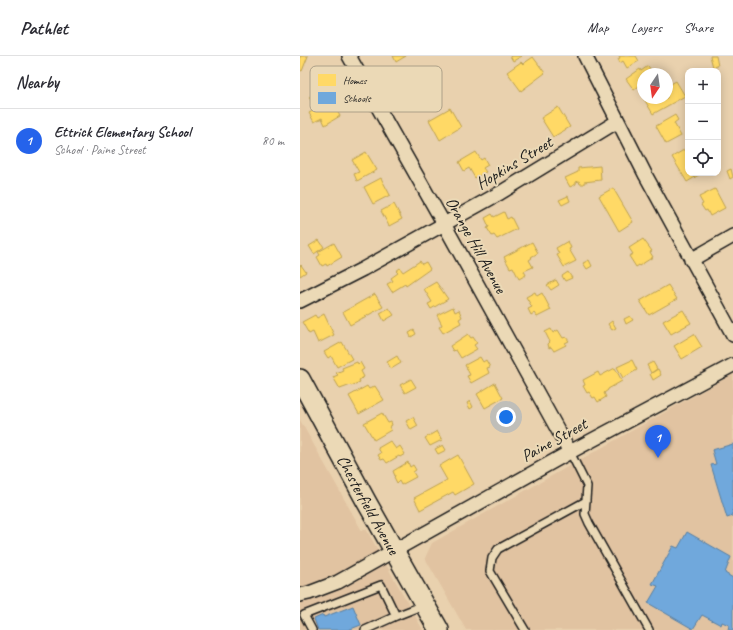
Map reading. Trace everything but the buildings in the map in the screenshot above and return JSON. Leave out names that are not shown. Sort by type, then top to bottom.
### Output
[{"type":"main road","name":"Chesterfield Avenue","points":[[300,379],[366,501],[439,630]]},
{"type":"street","name":"Orange Hill Avenue","points":[[349,56],[355,66]]},
{"type":"street","points":[[585,56],[691,260],[733,335]]},
{"type":"street","name":"Orange Hill Avenue","points":[[381,112],[570,452]]},
{"type":"street","name":"Hopkins Street","points":[[300,301],[363,269],[500,193],[618,121]]},
{"type":"street","points":[[691,260],[733,236]]},
{"type":"street","name":"Paine Street","points":[[300,595],[338,582],[570,452],[733,365]]},
{"type":"lane","points":[[570,452],[587,486],[585,514],[589,524],[649,630]]},
{"type":"lane","points":[[525,630],[490,571],[492,558],[498,549],[586,501]]},
{"type":"lane","points":[[312,630],[304,615],[381,585],[396,616]]},
{"type":"lane","points":[[365,630],[425,605]]},
{"type":"shaded area","points":[[733,374],[733,630],[466,630],[425,558],[432,543]]},
{"type":"shaded area","points":[[300,420],[362,531],[366,529],[423,630],[300,630]]},
{"type":"place","name":"Ettrick Elementary School","points":[[658,458]]}]
